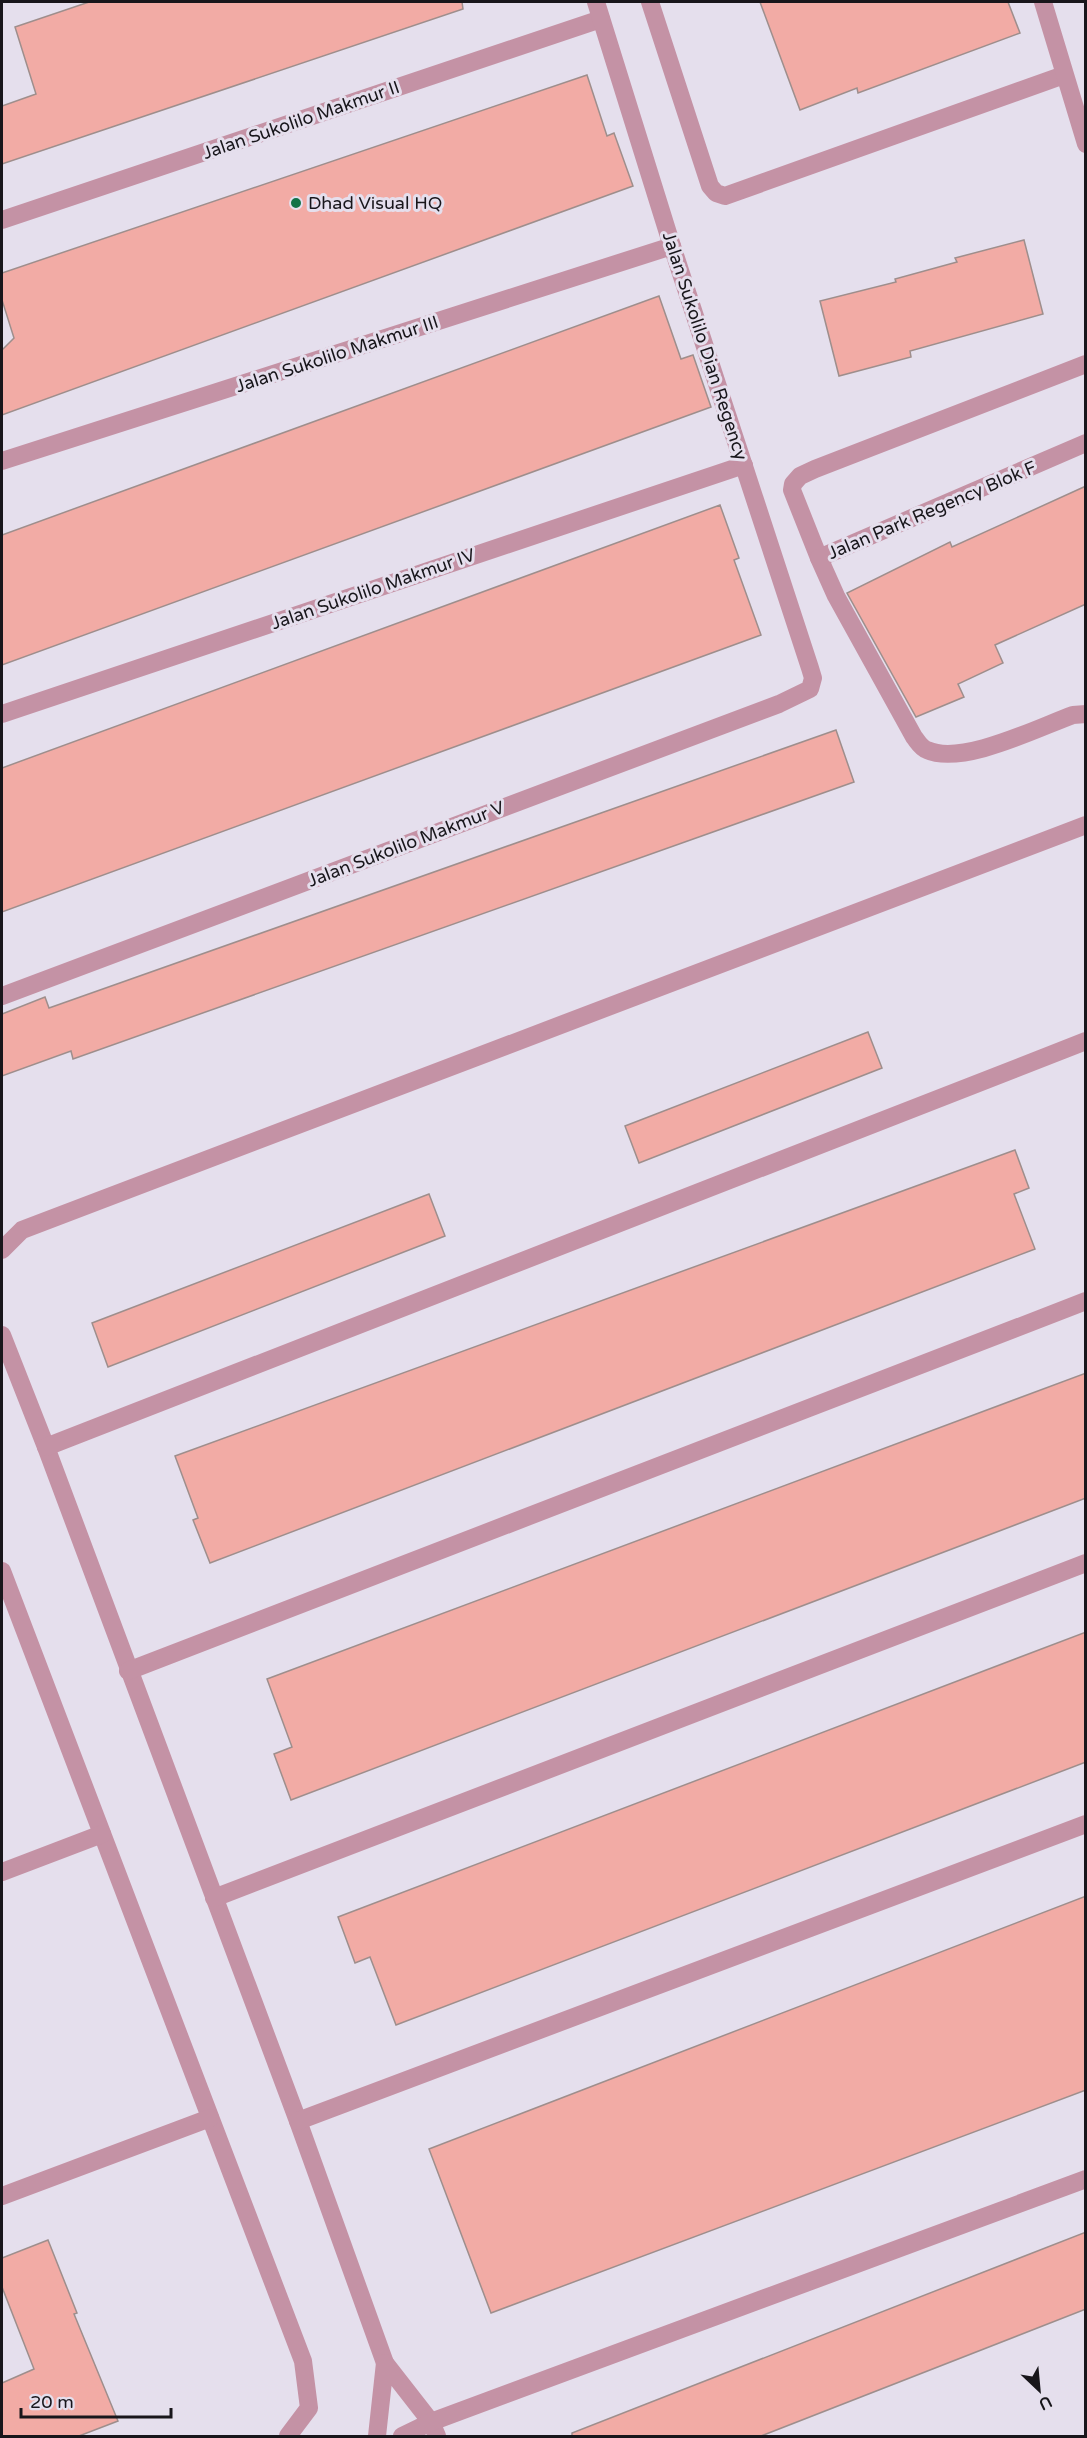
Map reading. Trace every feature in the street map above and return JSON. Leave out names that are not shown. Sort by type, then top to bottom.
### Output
[{"type":"street","points":[[650,2],[710,186],[716,193],[725,196],[1064,75]]},
{"type":"street","points":[[1043,2],[1086,144]]},
{"type":"street","name":"Jalan Sukolilo Makmur II","points":[[2,220],[598,10]]},
{"type":"street","name":"Jalan Sukolilo Dian Regency","points":[[598,10],[672,246],[810,668],[813,678],[810,689]]},
{"type":"street","name":"Jalan Sukolilo Makmur III","points":[[2,461],[672,246]]},
{"type":"street","name":"Jalan Park Regency Blok F","points":[[1086,363],[800,476],[793,484],[792,490],[819,558],[1086,443]]},
{"type":"street","name":"Jalan Sukolilo Makmur IV","points":[[2,714],[744,465]]},
{"type":"street","points":[[819,558],[855,633],[914,737],[924,750],[953,755],[973,752],[1073,715],[1086,714]]},
{"type":"street","name":"Jalan Sukolilo Makmur V","points":[[2,996],[787,701],[810,689]]},
{"type":"street","points":[[2,1250],[22,1230],[1086,825]]},
{"type":"street","points":[[46,1447],[1086,1041]]},
{"type":"street","points":[[128,1671],[1086,1301]]},
{"type":"street","points":[[2,1335],[298,2121],[385,2363],[434,2429]]},
{"type":"street","points":[[214,1898],[1086,1563]]},
{"type":"street","points":[[2,1571],[303,2361],[309,2408],[288,2436]]},
{"type":"street","points":[[298,2121],[1086,1824]]},
{"type":"street","points":[[2,1872],[102,1834]]},
{"type":"street","points":[[2,2196],[210,2118]]},
{"type":"street","points":[[402,2436],[434,2429],[1086,2179]]},
{"type":"street","points":[[377,2436],[385,2363]]},
{"type":"building","points":[[89,2],[462,2],[463,9],[2,164],[2,106],[36,94],[15,27]]},
{"type":"building","points":[[760,2],[1008,2],[1020,33],[858,93],[857,88],[800,110]]},
{"type":"building","points":[[587,75],[607,136],[614,133],[633,186],[2,415],[2,350],[14,338],[2,300],[2,273]]},
{"type":"building","points":[[1024,240],[1043,314],[910,351],[911,357],[839,376],[820,301],[896,282],[895,279],[957,262],[955,258]]},
{"type":"building","points":[[659,296],[681,359],[693,355],[711,407],[2,665],[2,535]]},
{"type":"building","points":[[1086,486],[1086,604],[995,645],[1003,663],[958,684],[964,697],[916,717],[847,593],[950,542],[952,547]]},
{"type":"building","points":[[720,505],[739,558],[734,560],[761,635],[2,912],[2,768]]},
{"type":"building","points":[[836,730],[854,782],[73,1059],[71,1051],[2,1076],[2,1014],[45,997],[49,1008]]},
{"type":"building","points":[[868,1032],[882,1068],[639,1163],[625,1126]]},
{"type":"building","points":[[1015,1150],[1029,1188],[1014,1194],[1035,1249],[210,1563],[193,1520],[198,1518],[175,1456]]},
{"type":"building","points":[[429,1194],[445,1236],[108,1367],[92,1323]]},
{"type":"building","points":[[1086,1373],[1086,1498],[291,1800],[274,1754],[292,1747],[267,1679]]},
{"type":"building","points":[[1086,1632],[1086,1762],[396,2025],[370,1957],[355,1963],[338,1917]]},
{"type":"building","points":[[1086,1896],[1086,2090],[491,2313],[429,2149]]},
{"type":"building","points":[[1086,2232],[1086,2309],[761,2436],[572,2436],[572,2433]]},
{"type":"building","points":[[48,2240],[77,2313],[74,2314],[118,2421],[79,2436],[2,2436],[2,2383],[34,2369],[2,2287],[2,2258]]},
{"type":"place","name":"Dhad Visual HQ","points":[[296,203]]}]
